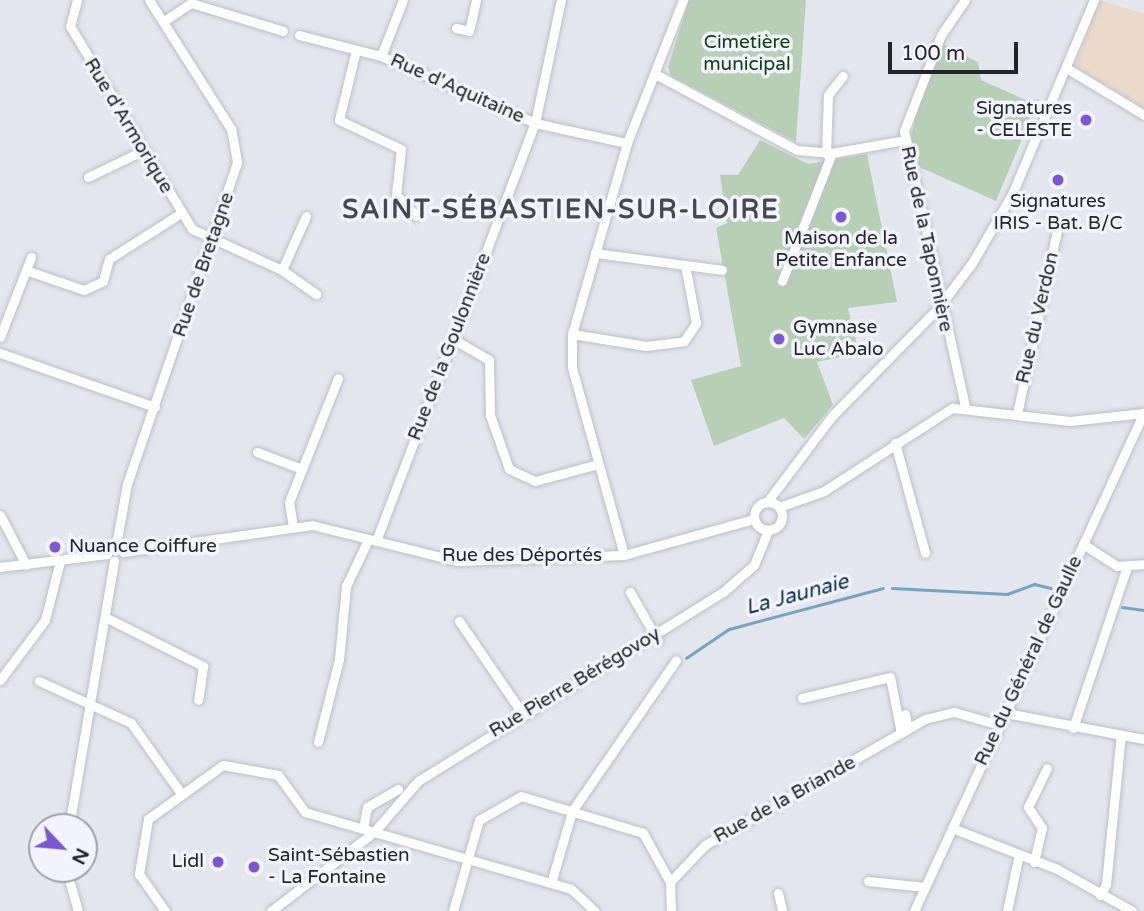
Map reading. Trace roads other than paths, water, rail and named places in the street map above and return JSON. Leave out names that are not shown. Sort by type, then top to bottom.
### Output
[{"type":"street","name":"Rue d'Armorique","points":[[77,0],[70,26],[142,151],[192,229],[282,270],[316,294]]},
{"type":"street","name":"Rue de Bretagne","points":[[120,548],[127,484],[233,180],[236,148],[164,21],[149,0]]},
{"type":"street","points":[[381,56],[403,0]]},
{"type":"street","points":[[456,28],[469,31],[476,0]]},
{"type":"street","points":[[624,555],[572,368],[572,334],[627,143],[657,75],[683,0]]},
{"type":"street","name":"Rue de la Taponnière","points":[[965,0],[941,34],[907,114],[904,139],[938,307],[965,406]]},
{"type":"street","points":[[1094,0],[1068,69],[1006,204],[938,307],[774,486],[767,502],[754,519],[768,530],[800,502],[942,412],[965,406],[1070,421],[1144,412]]},
{"type":"street","points":[[164,21],[192,2],[283,31]]},
{"type":"street","name":"Rue de la Goulonnière","points":[[318,741],[339,659],[346,586],[372,540],[453,339],[535,123],[560,4]]},
{"type":"street","name":"Rue d'Aquitaine","points":[[299,36],[381,56],[535,123]]},
{"type":"street","points":[[356,50],[339,120],[401,149],[396,195],[416,216]]},
{"type":"street","points":[[1068,69],[1144,115]]},
{"type":"street","points":[[657,75],[768,139],[829,153],[904,139]]},
{"type":"street","points":[[782,281],[829,153],[828,95],[843,76]]},
{"type":"street","points":[[535,123],[627,143]]},
{"type":"street","points":[[88,177],[142,151]]},
{"type":"street","points":[[28,271],[84,290],[103,281],[109,259],[181,213]]},
{"type":"street","points":[[282,270],[306,216]]},
{"type":"street","name":"Rue du Verdon","points":[[1017,414],[1059,222]]},
{"type":"street","points":[[595,253],[722,270]]},
{"type":"street","points":[[0,337],[28,271],[31,257]]},
{"type":"street","points":[[572,334],[646,346],[684,341],[695,323],[685,265]]},
{"type":"street","points":[[453,339],[489,360],[490,415],[509,469],[535,481],[598,464]]},
{"type":"street","points":[[0,353],[155,407]]},
{"type":"street","points":[[293,527],[289,502],[338,379]]},
{"type":"street","name":"Rue du Général de Gaulle","points":[[914,911],[1144,412]]},
{"type":"street","points":[[895,443],[925,553]]},
{"type":"street","points":[[257,452],[302,468]]},
{"type":"street","points":[[767,502],[779,507],[800,502]]},
{"type":"street","points":[[779,507],[783,517]]},
{"type":"street","points":[[0,515],[26,565]]},
{"type":"street","name":"Rue des Déportés","points":[[120,548],[293,527],[372,540],[458,561],[624,555],[754,519]]},
{"type":"street","name":"Rue Pierre Bérégovoy","points":[[271,911],[374,832],[418,781],[522,713],[656,638],[744,575],[764,549],[768,530]]},
{"type":"street","points":[[1083,544],[1127,567],[1144,564]]},
{"type":"street","points":[[0,568],[110,557],[120,548]]},
{"type":"street","points":[[71,813],[105,617],[110,557]]},
{"type":"street","points":[[0,680],[44,620],[60,561]]},
{"type":"street","points":[[1073,728],[1127,567]]},
{"type":"street","points":[[630,592],[656,638]]},
{"type":"street","points":[[105,617],[203,666],[198,700]]},
{"type":"street","points":[[459,621],[522,713]]},
{"type":"street","points":[[551,883],[572,811],[676,660]]},
{"type":"street","points":[[802,698],[890,677],[905,731]]},
{"type":"street","points":[[39,681],[90,709],[131,723],[180,792]]},
{"type":"street","name":"Rue de la Briande","points":[[670,882],[705,845],[905,731],[954,712],[1000,725]]},
{"type":"street","points":[[1006,713],[1073,728],[1144,739]]},
{"type":"street","points":[[905,714],[905,731]]},
{"type":"street","points":[[1100,895],[1106,884],[1121,735]]},
{"type":"street","points":[[165,911],[139,874],[148,818],[180,792],[223,765],[278,775],[305,812],[571,888],[595,911]]},
{"type":"street","points":[[1034,862],[1042,828],[1028,807],[1047,768]]},
{"type":"street","points":[[363,828],[367,807],[398,789]]},
{"type":"street","points":[[453,911],[479,820],[521,796],[643,833],[670,882],[674,911]]},
{"type":"street","points":[[952,828],[1018,859],[1034,862],[1129,911]]},
{"type":"street","points":[[1007,911],[1018,859]]},
{"type":"street","points":[[868,881],[925,887]]},
{"type":"street","points":[[70,883],[78,911]]},
{"type":"street","points":[[778,893],[782,911]]},
{"type":"waterway","name":"La Jaunaie","points":[[892,588],[1007,594],[1034,584],[1051,588]]},
{"type":"waterway","name":"La Jaunaie","points":[[686,658],[729,629],[883,588]]},
{"type":"waterway","name":"La Jaunaie","points":[[1122,607],[1144,610]]},
{"type":"place","name":"Signatures - CELESTE","points":[[1086,120]]},
{"type":"place","name":"Signatures IRIS - Bat. B/C","points":[[1058,180]]},
{"type":"place","name":"Maison de la Petite Enfance","points":[[841,217]]},
{"type":"place","name":"Gymnase Luc Abalo","points":[[779,339]]},
{"type":"place","name":"Nuance Coiffure","points":[[55,547]]},
{"type":"place","name":"Lidl","points":[[218,862]]},
{"type":"place","name":"Saint-Sébastien - La Fontaine","points":[[254,867]]},
{"type":"district","name":"SAINT-SÉBASTIEN-SUR-LOIRE","points":[[561,210]]},
{"type":"park label","name":"Cimetière municipal","points":[[747,54]]}]
